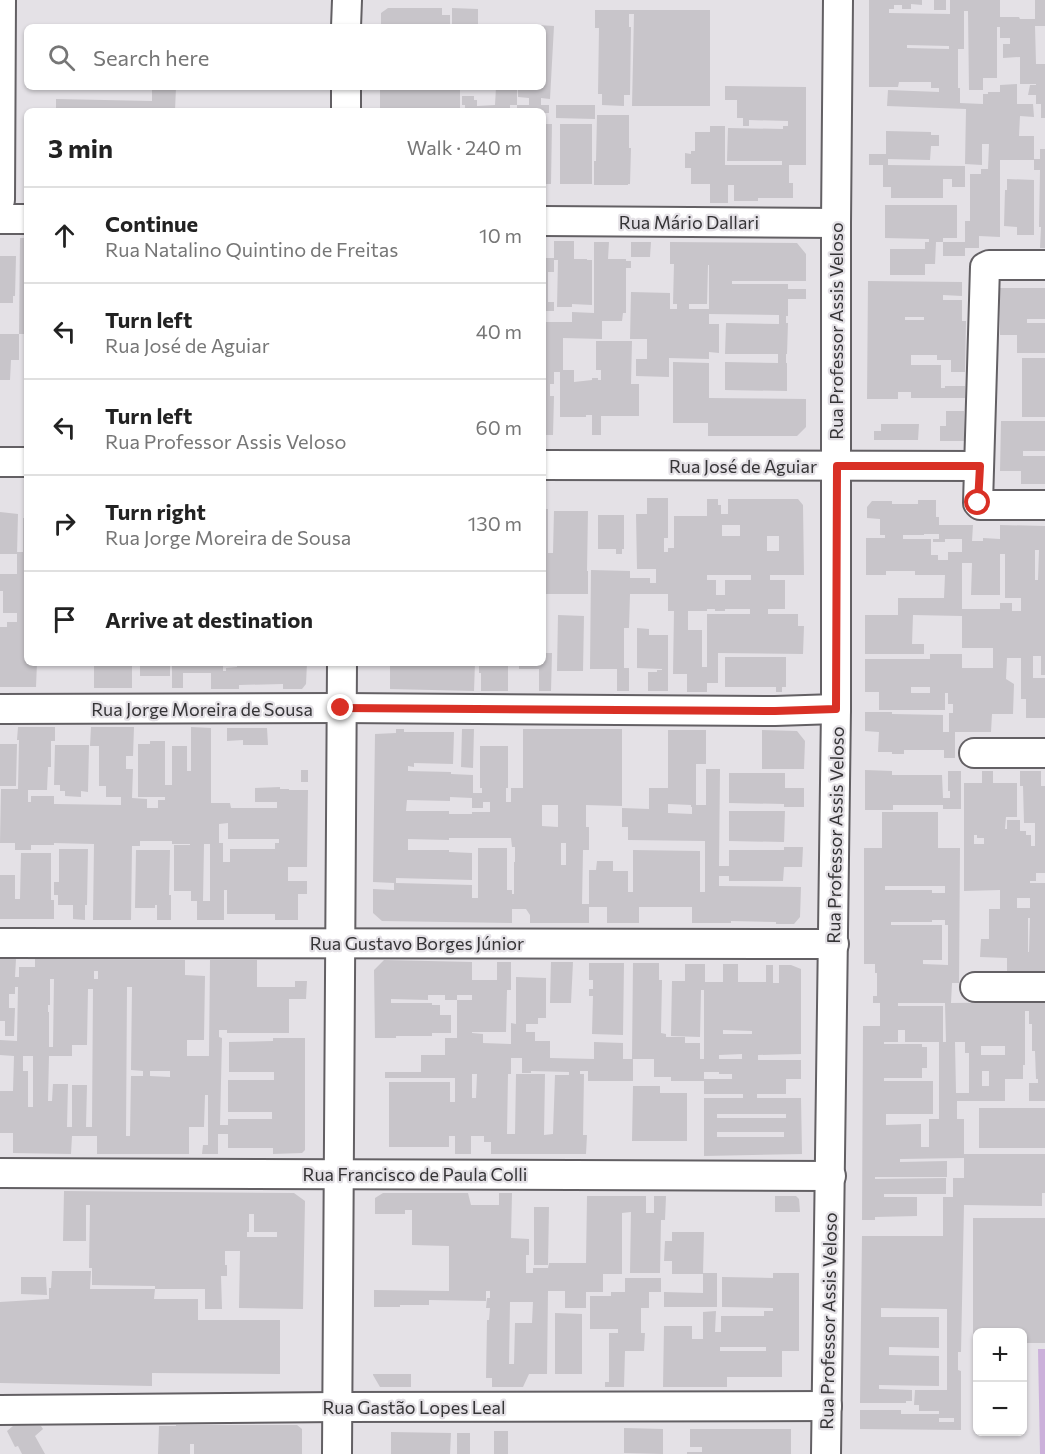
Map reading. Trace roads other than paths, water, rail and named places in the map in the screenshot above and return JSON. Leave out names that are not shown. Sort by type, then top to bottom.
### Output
[{"type":"street","points":[[0,200],[1,0]]},
{"type":"street","points":[[346,0],[346,24]]},
{"type":"street","name":"Rua Professor Assis Veloso","points":[[826,1454],[836,709],[838,0]]},
{"type":"street","points":[[346,90],[346,108]]},
{"type":"street","points":[[0,219],[24,219]]},
{"type":"street","name":"Rua Mário Dallari","points":[[546,221],[836,223]]},
{"type":"street","points":[[1045,265],[988,265],[985,267],[978,504],[1045,505]]},
{"type":"street","points":[[0,462],[24,462]]},
{"type":"street","name":"Rua José de Aguiar","points":[[546,465],[980,466]]},
{"type":"street","points":[[337,1454],[342,666]]},
{"type":"street","name":"Rua Jorge Moreira de Sousa","points":[[0,709],[341,708],[763,711],[836,709]]},
{"type":"street","points":[[974,753],[1045,753]]},
{"type":"street","name":"Rua Gustavo Borges Júnior","points":[[0,943],[834,944]]},
{"type":"street","points":[[975,987],[1045,987]]},
{"type":"street","name":"Rua Francisco de Paula Colli","points":[[0,1173],[831,1176]]},
{"type":"street","name":"Rua Gastão Lopes Leal","points":[[0,1410],[827,1406]]}]
